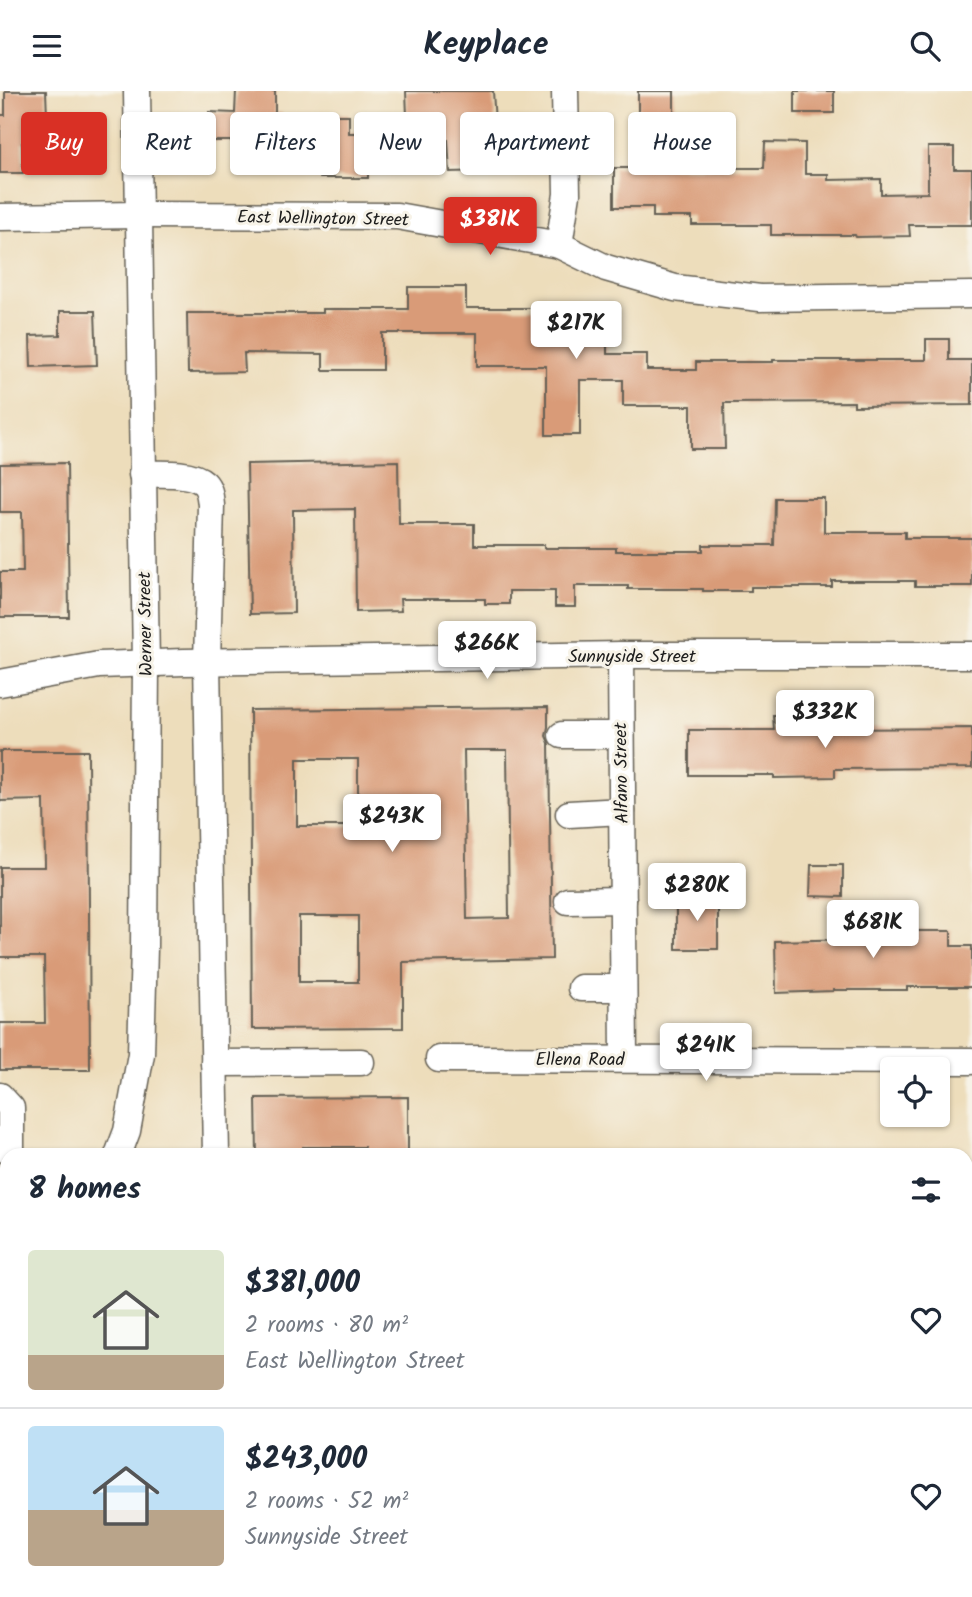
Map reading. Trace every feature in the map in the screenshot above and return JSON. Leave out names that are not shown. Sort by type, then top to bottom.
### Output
[{"type":"street","name":"Werner Street","points":[[121,1148],[127,1131],[141,1055],[146,664],[137,91]]},
{"type":"street","points":[[559,245],[567,194],[565,91]]},
{"type":"street","name":"East Wellington Street","points":[[0,217],[397,216],[559,245],[606,268],[675,288],[760,298],[972,295]]},
{"type":"street","points":[[142,474],[172,474],[204,483],[209,491],[211,505],[207,662],[216,1148]]},
{"type":"street","name":"Sunnyside Street","points":[[0,683],[99,666],[207,662],[621,655],[972,655]]},
{"type":"street","name":"Alfano Street","points":[[621,655],[624,1059]]},
{"type":"street","points":[[562,735],[621,735]]},
{"type":"street","points":[[569,814],[622,811]]},
{"type":"street","points":[[568,901],[622,900]]},
{"type":"street","points":[[582,988],[623,988]]},
{"type":"street","name":"Ellena Road","points":[[439,1059],[972,1061]]},
{"type":"street","points":[[214,1063],[361,1062]]},
{"type":"street","points":[[0,1096],[11,1108],[11,1148]]},
{"type":"building","points":[[5,91],[46,91],[47,112],[21,112],[21,173],[0,173],[0,115],[5,115]]},
{"type":"building","points":[[236,91],[275,91],[275,112],[235,112]]},
{"type":"building","points":[[406,91],[493,91],[494,112],[460,112],[460,172],[450,172],[446,112],[407,112]]},
{"type":"building","points":[[638,91],[674,91],[674,112],[638,112]]},
{"type":"building","points":[[795,91],[834,91],[834,113],[795,113]]},
{"type":"building","points":[[216,112],[230,113],[230,141],[216,141]]},
{"type":"building","points":[[340,115],[349,115],[349,133],[354,133],[354,175],[368,175],[368,178],[320,178],[320,175],[340,175]]},
{"type":"building","points":[[765,142],[805,143],[805,174],[828,174],[828,180],[881,179],[881,194],[928,193],[928,147],[954,147],[954,169],[972,169],[972,225],[909,225],[910,236],[771,235],[771,225],[692,225],[692,217],[653,217],[653,207],[614,207],[614,168],[628,168],[628,175],[736,175],[736,168],[764,168]]},
{"type":"building","points":[[408,287],[466,287],[466,308],[539,308],[539,338],[607,338],[607,354],[647,354],[647,370],[696,370],[696,362],[926,360],[926,339],[949,339],[949,360],[972,360],[972,405],[724,403],[725,449],[691,449],[691,406],[623,406],[623,380],[580,380],[580,435],[546,435],[546,366],[477,366],[477,333],[382,333],[382,370],[323,370],[323,354],[244,353],[245,372],[188,373],[187,313],[323,313],[323,309],[408,309]]},
{"type":"building","points":[[60,311],[95,311],[97,365],[31,367],[30,336],[60,335]]},
{"type":"building","points":[[398,461],[399,524],[474,524],[474,545],[616,548],[616,551],[703,551],[703,545],[774,545],[775,498],[824,498],[824,532],[905,532],[905,538],[972,538],[972,586],[915,586],[915,581],[832,581],[832,587],[751,587],[751,591],[703,591],[575,586],[575,607],[555,607],[555,591],[509,591],[509,604],[485,604],[485,599],[400,599],[401,611],[356,612],[355,509],[293,510],[294,613],[250,614],[247,464]]},
{"type":"building","points":[[67,463],[69,617],[0,617],[0,572],[23,572],[22,512],[0,512],[0,464]]},
{"type":"building","points":[[548,707],[546,736],[549,743],[552,959],[403,962],[403,1028],[252,1029],[250,710]],"holes":[[[464,750],[507,750],[509,918],[467,919]],[[297,759],[358,759],[358,826],[297,826]],[[299,916],[358,916],[358,982],[299,982]]]},
{"type":"building","points":[[773,715],[802,715],[802,728],[972,728],[972,768],[835,769],[835,777],[689,775],[689,730],[774,730]]},
{"type":"building","points":[[0,751],[88,751],[90,1070],[0,1070],[0,1023],[45,1023],[44,957],[0,957],[0,867],[45,867],[44,800],[0,801]]},
{"type":"building","points":[[811,865],[843,865],[843,897],[810,896]]},
{"type":"building","points":[[676,897],[718,897],[718,949],[676,949]]},
{"type":"building","points":[[854,914],[891,914],[891,931],[951,931],[951,946],[972,946],[972,987],[776,993],[775,941],[854,939]]},
{"type":"building","points":[[408,1097],[408,1148],[257,1148],[256,1098]]}]
